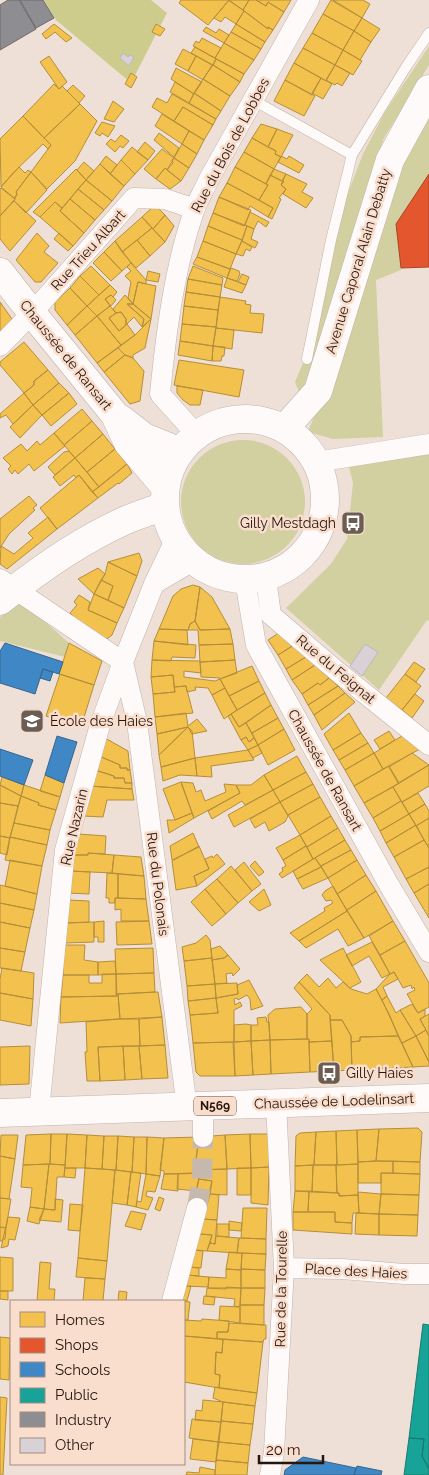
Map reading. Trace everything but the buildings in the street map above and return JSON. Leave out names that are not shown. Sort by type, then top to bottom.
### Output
[{"type":"main road","name":"Avenue Caporal Alain Debatty","points":[[284,428],[318,390],[390,160],[429,89]]},
{"type":"main road","name":"Chaussée de Ransart","points":[[0,272],[115,415],[144,437],[187,443]]},
{"type":"main road","name":"Chaussée de Ransart","points":[[115,415],[128,443],[165,496]]},
{"type":"main road","points":[[237,419],[261,420],[284,428],[303,443],[316,462],[324,485],[325,511],[317,535],[302,555],[282,570],[256,579],[218,575],[194,562],[175,540],[168,524],[165,496],[170,468],[187,443],[213,425],[237,419]]},
{"type":"main road","points":[[5,590],[165,496]]},
{"type":"main road","name":"Chaussée de Lodelinsart","points":[[0,1113],[429,1098]]},
{"type":"street","name":"Rue du Bois de Lobbes","points":[[187,443],[160,394],[163,360],[182,250],[195,209],[209,179],[309,0]]},
{"type":"street","name":"Rue Trieu Albart","points":[[0,346],[32,314],[134,198],[165,200],[195,209]]},
{"type":"street","points":[[316,462],[429,444]]},
{"type":"street","name":"Rue Nazarin","points":[[39,1111],[65,850],[100,725],[154,584],[175,540]]},
{"type":"street","points":[[154,584],[194,562]]},
{"type":"street","name":"Rue du Feignat","points":[[256,579],[271,615],[429,745]]},
{"type":"street","name":"Chaussée de Ransart","points":[[256,579],[256,645],[389,885],[429,952]]},
{"type":"street","points":[[5,590],[123,662]]},
{"type":"street","name":"Rue du Polonais","points":[[123,662],[137,722],[195,1107],[203,1137]]},
{"type":"street","name":"Rue de la Tourelle","points":[[270,1475],[274,1452],[284,1268],[276,1102]]},
{"type":"street","points":[[172,1300],[197,1208]]},
{"type":"street","name":"Place des Haies","points":[[284,1268],[429,1274]]},
{"type":"lane","points":[[307,359],[331,240],[352,155],[429,33]]},
{"type":"lane","points":[[253,100],[352,155]]},
{"type":"shaded area","points":[[44,0],[151,0],[167,13],[131,83],[56,20]]},
{"type":"shaded area","points":[[429,46],[429,65],[384,138],[370,178],[321,354],[310,383],[300,394],[295,382],[303,363],[307,359],[346,198],[363,154],[385,112]]},
{"type":"shaded area","points":[[429,96],[429,186],[402,227],[401,270],[376,280],[383,437],[333,439],[308,432],[352,318],[387,190]]},
{"type":"shaded area","points":[[243,440],[267,445],[287,458],[300,478],[305,502],[300,526],[287,546],[267,559],[243,564],[219,559],[199,546],[186,526],[181,502],[186,478],[199,458],[219,445]]},
{"type":"shaded area","points":[[429,452],[429,621],[427,620],[379,690],[286,608],[331,564],[347,539],[353,483],[348,463]]},
{"type":"shaded area","points":[[22,601],[69,643],[65,657],[0,641],[0,617]]},
{"type":"tunnel","points":[[197,1208],[202,1179],[203,1137]]},
{"type":"place","name":"Gilly Mestdagh","points":[[353,523]]},
{"type":"place","name":"École des Haies","points":[[32,721]]},
{"type":"place","name":"Gilly Haies","points":[[329,1073]]}]
